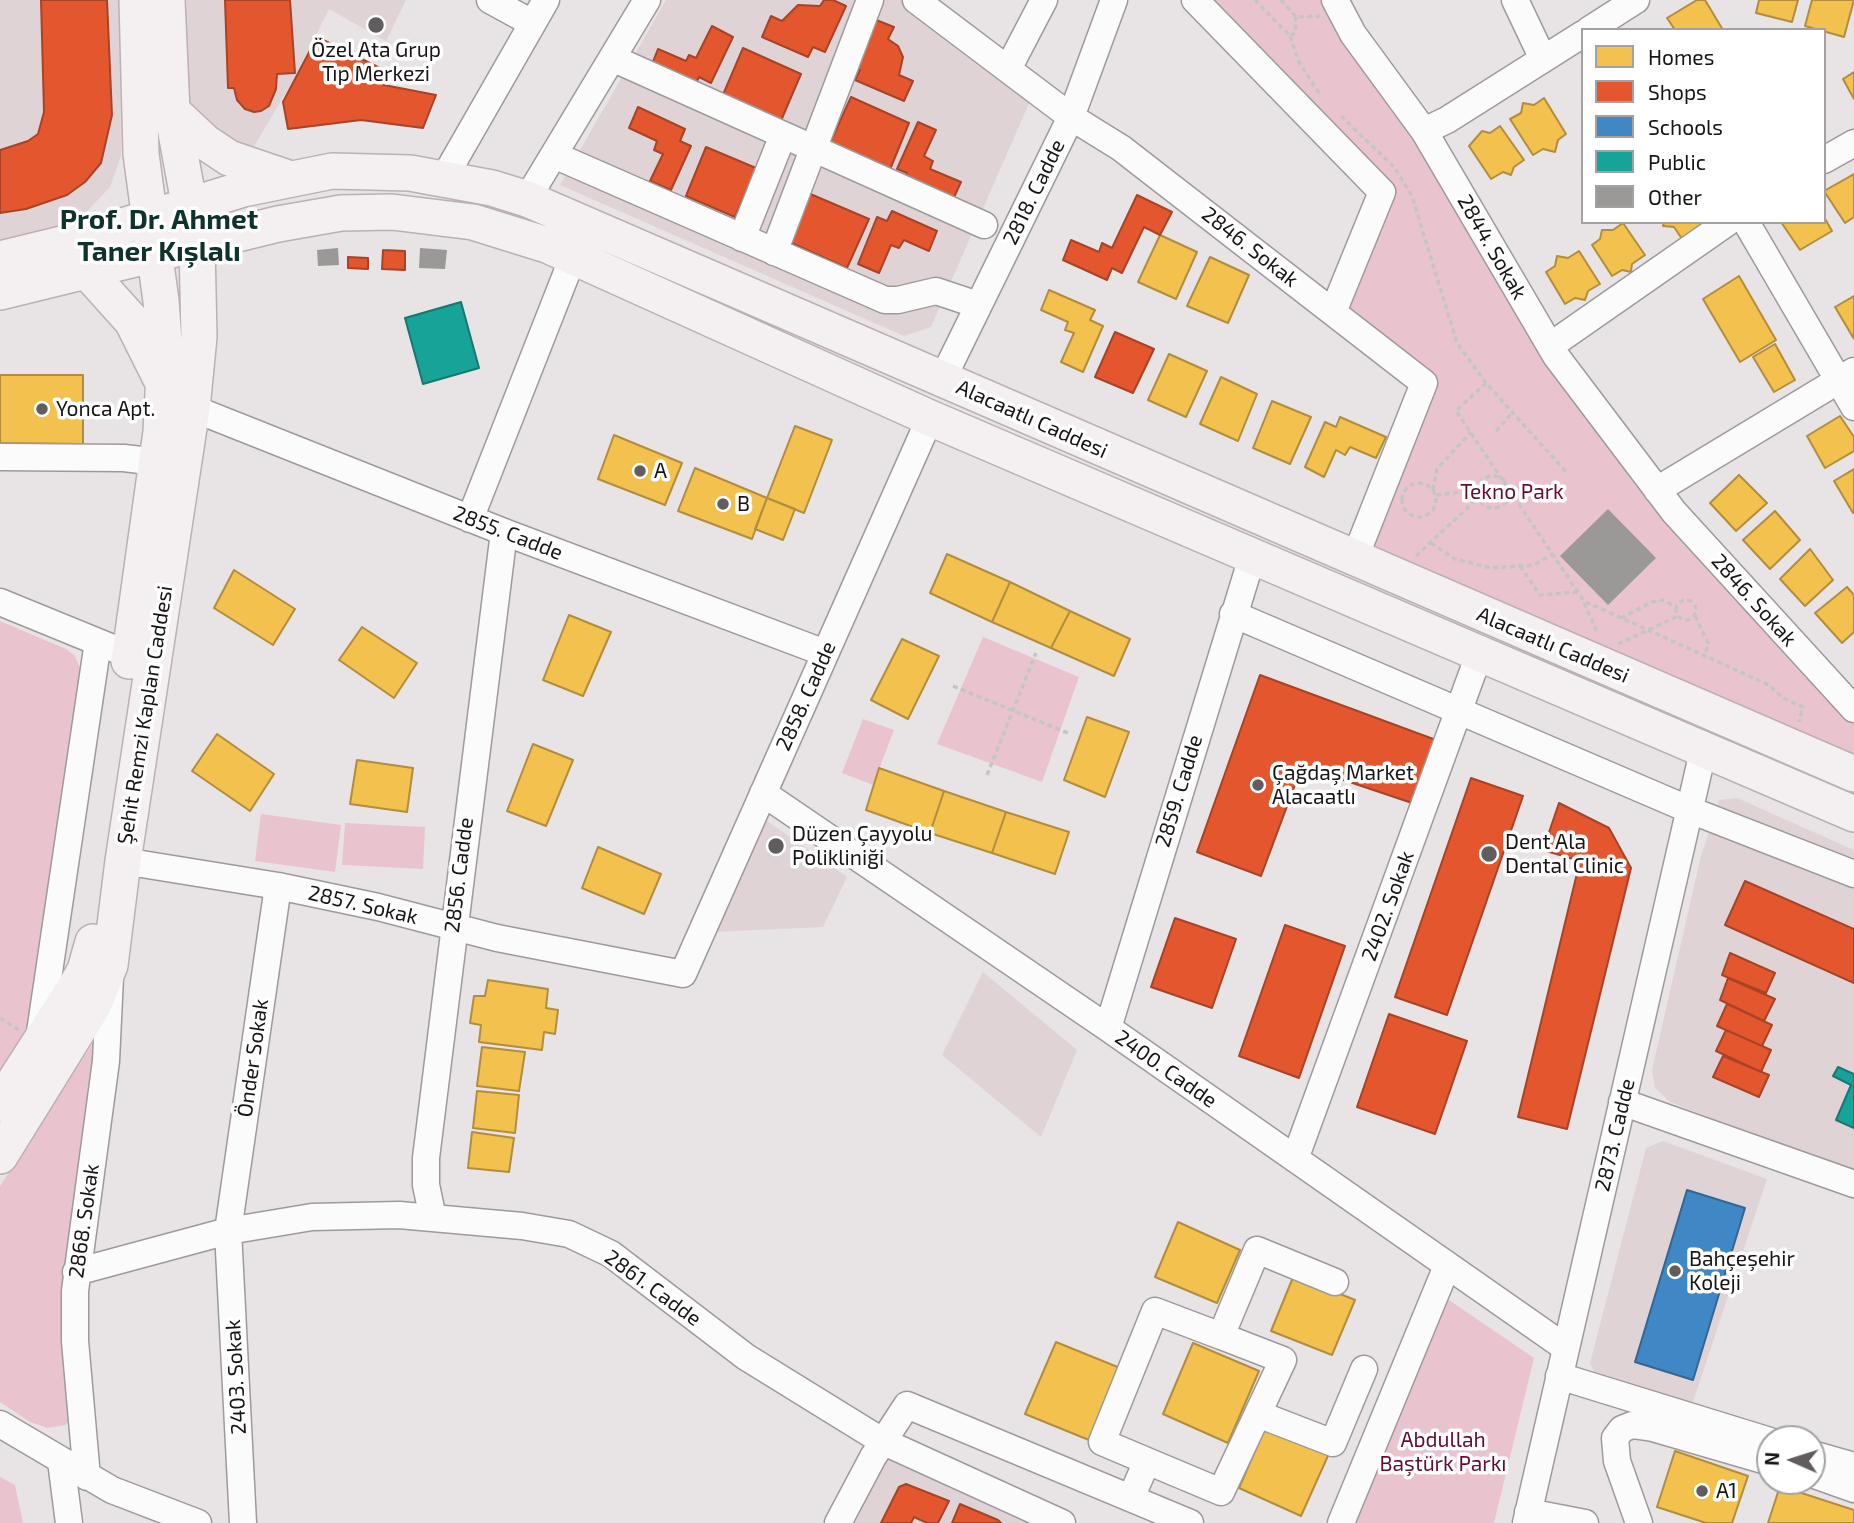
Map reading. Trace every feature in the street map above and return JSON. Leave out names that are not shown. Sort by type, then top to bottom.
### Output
[{"type":"main road","name":"Şehit Remzi Kaplan Caddesi","points":[[0,1104],[76,986],[90,955],[114,649],[157,462],[164,387],[163,326],[141,154],[137,0]]},
{"type":"main road","name":"Şehit Remzi Kaplan Caddesi","points":[[0,1156],[93,1006],[110,965],[122,861],[192,408],[199,337],[197,246],[172,111],[167,0]]},
{"type":"main road","points":[[172,111],[205,142],[229,158],[288,178]]},
{"type":"main road","name":"Alacaatlı Caddesi","points":[[0,259],[288,178],[332,171],[374,170],[444,178],[527,199],[1394,577],[1854,774]]},
{"type":"main road","name":"Alacaatlı Caddesi","points":[[0,292],[317,217],[393,212],[473,222],[573,257],[930,418],[1704,747],[1854,814]]},
{"type":"main road","points":[[87,271],[119,304],[139,332],[164,387]]},
{"type":"street","points":[[490,0],[532,23]]},
{"type":"street","points":[[444,178],[546,0]]},
{"type":"street","points":[[527,199],[647,0]]},
{"type":"street","points":[[774,252],[870,0]]},
{"type":"street","name":"2846. Sokak","points":[[916,0],[1071,117],[1121,148],[1424,383],[1354,559]]},
{"type":"street","points":[[1008,69],[1044,0]]},
{"type":"street","name":"2818. Cadde","points":[[942,380],[1071,117],[1114,0]]},
{"type":"street","points":[[1195,0],[1382,192],[1334,312]]},
{"type":"street","points":[[1515,0],[1543,59]]},
{"type":"street","name":"2844. Sokak","points":[[1339,8],[1353,34],[1424,131],[1550,346],[1657,490]]},
{"type":"street","points":[[1594,28],[1628,14]]},
{"type":"street","points":[[1424,131],[1581,35]]},
{"type":"street","points":[[612,58],[984,225]]},
{"type":"street","points":[[742,238],[783,135]]},
{"type":"street","points":[[1826,159],[1854,142]]},
{"type":"street","points":[[554,155],[886,300],[898,300],[936,290],[978,305]]},
{"type":"street","points":[[770,167],[802,180]]},
{"type":"street","points":[[1550,346],[1725,224]]},
{"type":"street","points":[[1747,224],[1845,376],[1854,407]]},
{"type":"street","points":[[470,519],[573,257]]},
{"type":"street","points":[[1657,490],[1845,376]]},
{"type":"street","name":"2855. Cadde","points":[[192,408],[470,519],[825,653]]},
{"type":"street","name":"2858. Cadde","points":[[683,974],[930,418]]},
{"type":"street","points":[[0,457],[124,458],[157,462]]},
{"type":"street","name":"2846. Sokak","points":[[1657,490],[1854,709]]},
{"type":"street","name":"2856. Cadde","points":[[433,1218],[426,1185],[426,1158],[504,532]]},
{"type":"street","name":"2859. Cadde","points":[[1108,1028],[1253,554]]},
{"type":"street","points":[[0,602],[114,649]]},
{"type":"street","points":[[1233,614],[1690,810],[1854,874]]},
{"type":"street","name":"2402. Sokak","points":[[1295,1159],[1480,652]]},
{"type":"street","name":"2873. Cadde","points":[[1527,1517],[1704,747]]},
{"type":"street","name":"2400. Cadde","points":[[763,793],[1108,1028],[1566,1348]]},
{"type":"street","name":"2857. Sokak","points":[[122,861],[278,886],[521,943],[683,974]]},
{"type":"street","name":"Önder Sokak","points":[[228,1231],[278,886]]},
{"type":"street","name":"2868. Sokak","points":[[87,1477],[75,1341],[76,1272],[106,1060],[110,965]]},
{"type":"street","points":[[1622,1102],[1854,1184]]},
{"type":"street","name":"2861. Cadde","points":[[76,1272],[228,1231],[312,1217],[400,1215],[522,1226],[569,1234],[611,1254],[746,1357],[882,1441],[1026,1516],[1062,1523]]},
{"type":"street","name":"2403. Sokak","points":[[228,1231],[243,1523]]},
{"type":"street","points":[[1221,1336],[1257,1250],[1335,1282]]},
{"type":"street","points":[[1341,1523],[1447,1266]]},
{"type":"street","points":[[1155,1311],[1283,1360],[1258,1414],[1221,1492],[1102,1442],[1155,1311]]},
{"type":"street","points":[[1258,1414],[1333,1443],[1364,1369]]},
{"type":"street","points":[[1559,1376],[1756,1437]]},
{"type":"street","points":[[838,1523],[882,1441],[907,1405],[1190,1523]]},
{"type":"street","points":[[0,1424],[87,1477],[133,1500],[198,1523]]},
{"type":"street","points":[[1639,1523],[1617,1461],[1615,1438],[1622,1429],[1632,1425],[1653,1427],[1756,1458]]},
{"type":"street","points":[[1826,1458],[1854,1466]]},
{"type":"street","points":[[61,1461],[69,1523]]},
{"type":"street","points":[[1131,1499],[1147,1461]]},
{"type":"street","points":[[1826,1480],[1854,1489]]},
{"type":"street","points":[[1527,1517],[1585,1523]]},
{"type":"path","points":[[1255,0],[1290,36],[1299,62],[1322,97]]},
{"type":"path","points":[[1281,0],[1296,17],[1297,27],[1290,36]]},
{"type":"path","points":[[1296,17],[1339,8]]},
{"type":"path","points":[[1335,111],[1395,169],[1412,196],[1457,343],[1486,383],[1568,474]]},
{"type":"path","points":[[1486,383],[1456,411],[1584,601],[1600,638]]},
{"type":"path","points":[[1496,431],[1512,413]]},
{"type":"path","points":[[1471,432],[1437,470],[1434,493],[1435,506],[1428,515],[1412,516],[1404,508],[1404,492],[1413,484],[1424,484],[1434,493],[1477,490]]},
{"type":"path","points":[[1497,476],[1506,482],[1508,497],[1502,505],[1488,507],[1478,498],[1477,490],[1486,478],[1497,476]]},
{"type":"path","points":[[1394,577],[1478,498]]},
{"type":"path","points":[[1431,543],[1455,559],[1491,568],[1534,565],[1553,554]]},
{"type":"path","points":[[1520,566],[1541,595],[1578,593]]},
{"type":"path","points":[[1621,618],[1653,602],[1664,600],[1677,607]]},
{"type":"path","points":[[1584,601],[1769,685],[1783,698],[1803,707],[1797,727],[1786,745]]},
{"type":"path","points":[[1677,607],[1685,601],[1691,601],[1696,609],[1695,616],[1708,643],[1705,656]]},
{"type":"path","points":[[1677,607],[1678,616]]},
{"type":"path","points":[[1678,616],[1686,621],[1695,616]]},
{"type":"path","points":[[1616,645],[1678,616]]},
{"type":"path","points":[[987,775],[1036,653]]},
{"type":"path","points":[[953,686],[1011,712],[1068,733]]},
{"type":"shaded area","points":[[0,0],[120,0],[121,156],[110,187],[76,223],[0,248]]},
{"type":"shaded area","points":[[182,0],[406,0],[386,41],[329,9],[295,77],[252,150],[198,119],[182,93]]},
{"type":"shaded area","points":[[666,0],[904,0],[1031,99],[931,327],[904,336],[560,185]]},
{"type":"shaded area","points":[[1737,798],[1854,850],[1854,1174],[1670,1102],[1655,1088],[1652,1070],[1701,856],[1719,800]]},
{"type":"shaded area","name":"Düzen Çayyolu Polikliniği","points":[[760,816],[847,877],[823,927],[711,932]]},
{"type":"shaded area","points":[[983,972],[1077,1050],[1041,1137],[942,1055]]},
{"type":"shaded area","name":"Bahçeşehir Koleji","points":[[1663,1141],[1767,1179],[1691,1408],[1600,1382],[1590,1363],[1646,1148]]},
{"type":"shaded area","points":[[885,1457],[1035,1523],[855,1523]]},
{"type":"green space","name":"Tekno Park","points":[[1198,0],[1325,0],[1416,140],[1750,604],[1854,724],[1854,755],[1371,552],[1435,380],[1344,310],[1389,204]]},
{"type":"green space","points":[[0,621],[66,649],[75,656],[84,678],[32,1029],[0,1085]]},
{"type":"green space","points":[[983,637],[1079,677],[1042,782],[937,744]]},
{"type":"green space","points":[[863,719],[894,730],[873,785],[842,773]]},
{"type":"green space","points":[[261,814],[341,825],[335,872],[255,861]]},
{"type":"green space","points":[[345,823],[425,827],[423,869],[342,865]]},
{"type":"green space","points":[[103,1028],[78,1413],[65,1425],[48,1428],[30,1422],[0,1402],[0,1186]]},
{"type":"green space","name":"Abdullah Baştürk Parkı","points":[[1446,1298],[1534,1358],[1494,1523],[1343,1523]]},
{"type":"green space","points":[[0,1477],[15,1485],[23,1523],[0,1523]]},
{"type":"building: Homes","points":[[1697,0],[1705,0],[1722,28],[1674,28],[1667,18]]},
{"type":"building: Homes","points":[[1759,0],[1798,0],[1792,22],[1756,13]]},
{"type":"building: Homes","points":[[1812,0],[1854,0],[1844,37],[1826,32],[1826,28],[1805,26]]},
{"type":"building: Homes","points":[[1854,72],[1854,99],[1843,79]]},
{"type":"building: Homes","points":[[1544,98],[1566,134],[1558,140],[1555,152],[1543,149],[1533,155],[1510,119],[1521,113],[1523,103],[1534,105]]},
{"type":"building: Homes","points":[[1500,126],[1524,160],[1514,167],[1511,175],[1503,172],[1491,179],[1469,146],[1482,131],[1490,133]]},
{"type":"building: Homes","points":[[1854,174],[1854,217],[1845,223],[1826,190]]},
{"type":"building: Homes","points":[[1826,220],[1832,231],[1800,250],[1782,224],[1826,224]]},
{"type":"building: Homes","points":[[1624,224],[1645,255],[1632,264],[1631,272],[1622,270],[1612,276],[1592,245],[1600,239],[1602,230],[1613,230]]},
{"type":"building: Homes","points":[[1708,224],[1682,239],[1674,227],[1663,226]]},
{"type":"building: Homes","points":[[1160,235],[1197,252],[1176,299],[1138,282]]},
{"type":"building: Homes","points":[[1579,251],[1600,284],[1588,291],[1585,300],[1575,298],[1565,304],[1546,272],[1555,266],[1557,256],[1568,258]]},
{"type":"building: Homes","points":[[1210,257],[1249,275],[1228,323],[1187,306]]},
{"type":"building: Homes","points":[[1739,276],[1776,340],[1740,362],[1703,299]]},
{"type":"building: Homes","points":[[1049,290],[1095,310],[1090,320],[1103,326],[1083,372],[1061,362],[1074,333],[1065,330],[1068,322],[1041,310]]},
{"type":"building: Homes","points":[[1854,296],[1854,339],[1835,307]]},
{"type":"building: Homes","points":[[1775,344],[1795,380],[1774,392],[1753,357]]},
{"type":"building: Homes","points":[[1169,354],[1207,371],[1186,417],[1148,400]]},
{"type":"building: Homes","name":"Yonca Apt.","points":[[0,375],[83,375],[83,444],[0,443]]},
{"type":"building: Homes","points":[[1221,377],[1257,394],[1238,441],[1200,424]]},
{"type":"building: Homes","points":[[1272,401],[1311,417],[1290,464],[1253,448]]},
{"type":"building: Homes","points":[[1840,416],[1854,437],[1854,451],[1825,468],[1807,436]]},
{"type":"building: Homes","points":[[1340,417],[1386,437],[1376,458],[1350,447],[1345,455],[1336,450],[1324,477],[1305,467],[1325,422],[1336,427]]},
{"type":"building: Homes","points":[[795,426],[832,440],[804,513],[767,498]]},
{"type":"building: Homes","name":"A","points":[[614,435],[682,463],[665,505],[598,479]]},
{"type":"building: Homes","name":"B","points":[[695,468],[767,498],[752,539],[678,511]]},
{"type":"building: Homes","points":[[1854,469],[1854,512],[1853,513],[1834,481]]},
{"type":"building: Homes","points":[[1739,475],[1767,503],[1736,531],[1710,503]]},
{"type":"building: Homes","points":[[767,498],[795,509],[783,540],[755,529]]},
{"type":"building: Homes","points":[[1775,511],[1800,540],[1770,569],[1743,540]]},
{"type":"building: Homes","points":[[1810,549],[1833,580],[1805,606],[1780,579]]},
{"type":"building: Homes","points":[[947,554],[1010,582],[992,622],[930,593]]},
{"type":"building: Homes","points":[[234,570],[295,609],[273,645],[214,608]]},
{"type":"building: Homes","points":[[1010,582],[1070,611],[1051,648],[992,622]]},
{"type":"building: Homes","points":[[1847,587],[1854,595],[1854,632],[1842,643],[1815,613]]},
{"type":"building: Homes","points":[[1070,611],[1130,639],[1114,676],[1051,648]]},
{"type":"building: Homes","points":[[569,615],[611,632],[583,696],[543,680]]},
{"type":"building: Homes","points":[[362,627],[417,663],[394,698],[339,660]]},
{"type":"building: Homes","points":[[902,639],[939,656],[908,719],[871,700]]},
{"type":"building: Homes","points":[[1087,717],[1129,732],[1105,797],[1064,780]]},
{"type":"building: Homes","points":[[217,734],[274,774],[250,811],[192,771]]},
{"type":"building: Homes","points":[[533,744],[573,760],[546,826],[507,811]]},
{"type":"building: Homes","points":[[357,760],[413,768],[407,812],[350,804]]},
{"type":"building: Homes","points":[[879,768],[944,791],[930,833],[866,810]]},
{"type":"building: Homes","points":[[944,791],[1006,812],[992,853],[930,833]]},
{"type":"building: Homes","points":[[1006,812],[1069,832],[1055,874],[992,853]]},
{"type":"building: Homes","points":[[598,847],[661,874],[644,914],[582,888]]},
{"type":"building: Homes","points":[[488,980],[548,989],[546,1008],[558,1010],[555,1034],[544,1032],[542,1050],[479,1042],[481,1025],[470,1023],[474,996],[485,996]]},
{"type":"building: Homes","points":[[482,1047],[525,1052],[519,1091],[477,1086]]},
{"type":"building: Homes","points":[[477,1091],[519,1095],[515,1133],[473,1128]]},
{"type":"building: Homes","points":[[472,1132],[514,1138],[509,1172],[468,1168]]},
{"type":"building: Homes","points":[[1178,1222],[1240,1250],[1217,1303],[1155,1277]]},
{"type":"building: Homes","points":[[1294,1275],[1355,1300],[1332,1355],[1271,1331]]},
{"type":"building: Homes","points":[[1056,1342],[1120,1368],[1089,1440],[1025,1414]]},
{"type":"building: Homes","points":[[1193,1343],[1259,1371],[1228,1443],[1163,1414]]},
{"type":"building: Homes","points":[[1268,1421],[1331,1449],[1301,1516],[1239,1488]]},
{"type":"building: Homes","name":"A1","points":[[1675,1451],[1748,1476],[1732,1523],[1706,1523],[1657,1507]]},
{"type":"building: Homes","points":[[1777,1495],[1808,1495],[1854,1510],[1854,1523],[1768,1523]]},
{"type":"building: Shops","points":[[41,0],[107,0],[112,115],[101,163],[85,182],[67,195],[26,209],[0,213],[0,150],[28,141],[38,134],[44,112]]},
{"type":"building: Shops","points":[[225,0],[290,0],[295,73],[277,74],[276,89],[269,106],[261,111],[245,109],[237,100],[234,88],[228,88]]},
{"type":"building: Shops","points":[[824,0],[833,0],[846,6],[825,52],[813,47],[808,57],[762,37],[771,16],[782,21],[798,5],[820,6]]},
{"type":"building: Shops","points":[[871,18],[894,27],[888,39],[898,46],[903,57],[899,75],[913,81],[904,101],[855,80],[860,70],[848,65]]},
{"type":"building: Shops","points":[[712,26],[733,37],[711,83],[699,77],[694,88],[650,69],[658,49],[686,61],[689,55],[696,58]]},
{"type":"building: Shops","points":[[317,37],[390,73],[384,85],[436,95],[423,128],[361,120],[288,129],[283,102]]},
{"type":"building: Shops","points":[[743,48],[801,74],[780,123],[722,97]]},
{"type":"building: Shops","points":[[851,97],[909,123],[889,172],[829,145]]},
{"type":"building: Shops","points":[[638,107],[685,129],[680,141],[691,146],[671,190],[650,181],[663,154],[654,150],[657,141],[629,128]]},
{"type":"building: Shops","points":[[918,122],[936,130],[924,156],[933,161],[930,169],[961,182],[951,204],[903,183],[907,173],[897,169]]},
{"type":"building: Shops","points":[[706,147],[756,168],[735,217],[686,196]]},
{"type":"building: Shops","points":[[808,193],[869,219],[847,268],[787,241]]},
{"type":"building: Shops","points":[[1137,195],[1172,212],[1160,235],[1144,227],[1122,273],[1112,268],[1107,280],[1063,260],[1071,240],[1099,252],[1102,243],[1112,248]]},
{"type":"building: Shops","points":[[892,211],[937,231],[929,251],[904,240],[899,248],[891,245],[879,273],[858,264],[877,217],[887,221]]},
{"type":"building: Shops","points":[[383,250],[405,251],[405,270],[382,269]]},
{"type":"building: Shops","points":[[348,257],[368,258],[368,269],[348,268]]},
{"type":"building: Shops","points":[[1115,332],[1154,349],[1133,393],[1095,377]]},
{"type":"building: Shops","name":"Çağdaş Market Alacaatlı","points":[[1260,675],[1436,740],[1415,804],[1302,766],[1261,876],[1197,852]]},
{"type":"building: Shops","points":[[1471,778],[1523,796],[1447,1015],[1395,997]]},
{"type":"building: Shops","points":[[1559,803],[1609,828],[1631,868],[1567,1129],[1518,1117],[1580,861],[1543,850]]},
{"type":"building: Shops","points":[[1745,881],[1854,929],[1854,983],[1725,925]]},
{"type":"building: Shops","points":[[1175,918],[1236,939],[1212,1008],[1151,987]]},
{"type":"building: Shops","points":[[1285,925],[1345,946],[1299,1078],[1239,1056]]},
{"type":"building: Shops","points":[[1730,953],[1775,973],[1766,993],[1722,975]]},
{"type":"building: Shops","points":[[1728,978],[1775,999],[1764,1021],[1720,1000]]},
{"type":"building: Shops","points":[[1727,1004],[1772,1025],[1762,1046],[1717,1026]]},
{"type":"building: Shops","points":[[1389,1014],[1467,1041],[1435,1134],[1357,1107]]},
{"type":"building: Shops","points":[[1726,1030],[1771,1050],[1761,1072],[1716,1051]]},
{"type":"building: Shops","points":[[1723,1056],[1769,1075],[1759,1097],[1713,1077]]},
{"type":"building: Shops","points":[[906,1484],[949,1501],[938,1523],[927,1523],[914,1517],[911,1523],[881,1523],[899,1487]]},
{"type":"building: Shops","points":[[960,1504],[998,1520],[1001,1523],[952,1523]]},
{"type":"building: Schools","points":[[1687,1190],[1745,1208],[1693,1380],[1635,1362]]},
{"type":"building: Public","points":[[461,302],[479,368],[423,384],[405,318]]},
{"type":"building: Public","points":[[1838,1067],[1854,1074],[1854,1128],[1836,1120],[1851,1085],[1833,1076]]},
{"type":"building: Other","points":[[338,248],[339,265],[318,266],[317,250]]},
{"type":"building: Other","points":[[420,248],[447,250],[445,269],[419,268]]},
{"type":"building: Other","points":[[1608,509],[1656,558],[1608,605],[1560,556]]},
{"type":"place","name":"Özel Ata Grup Tıp Merkezi","points":[[376,25]]},
{"type":"place","name":"Yonca Apt.","points":[[42,409]]},
{"type":"place","name":"A","points":[[640,471]]},
{"type":"place","name":"B","points":[[723,504]]},
{"type":"place","name":"Çağdaş Market Alacaatlı","points":[[1258,785]]},
{"type":"place","name":"Düzen Çayyolu Polikliniği","points":[[776,846]]},
{"type":"place","name":"Dent Ala Dental Clinic","points":[[1489,854]]},
{"type":"place","name":"Bahçeşehir Koleji","points":[[1675,1271]]},
{"type":"place","name":"A1","points":[[1702,1491]]},
{"type":"district","name":"Prof. Dr. Ahmet Taner Kışlalı","points":[[159,236]]}]
